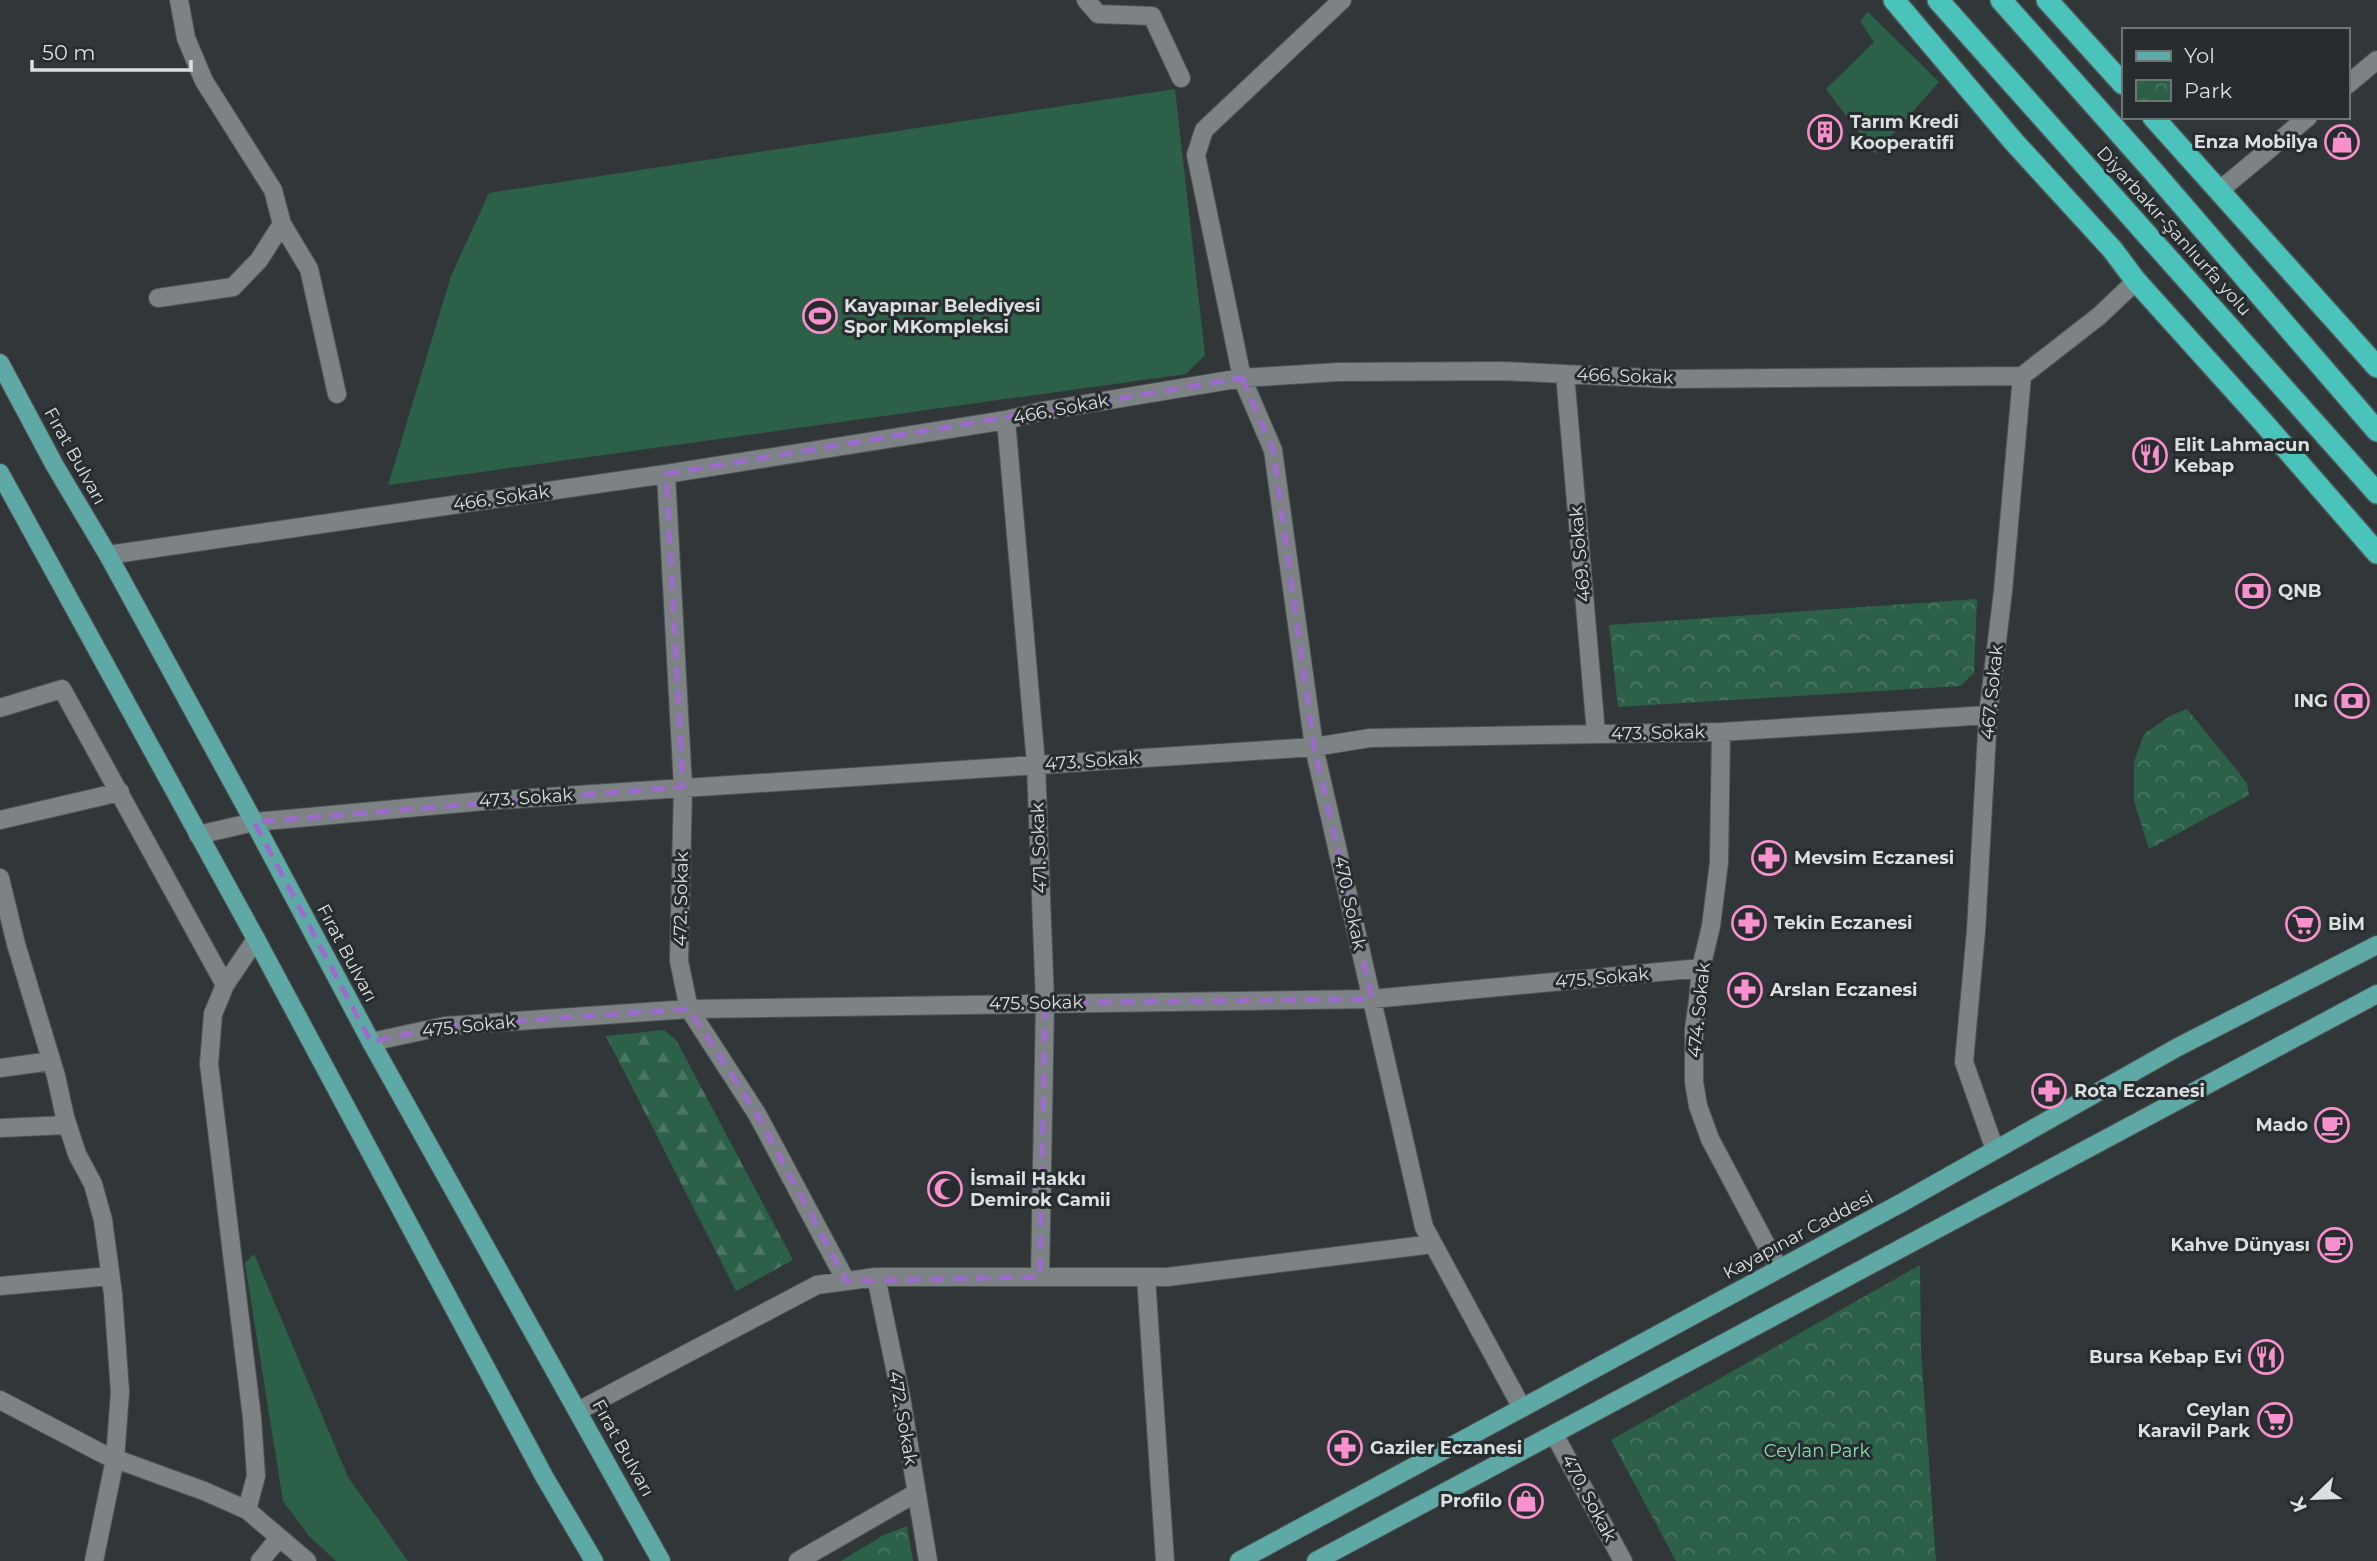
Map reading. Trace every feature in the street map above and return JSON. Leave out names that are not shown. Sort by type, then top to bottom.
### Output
[{"type":"highway","points":[[1894,0],[2014,142],[2112,249],[2136,281],[2377,553]]},
{"type":"highway","name":"Diyarbakır-Şanlıurfa yolu","points":[[1938,0],[2377,493]]},
{"type":"highway","name":"Diyarbakır-Şanlıurfa yolu","points":[[2001,0],[2153,171],[2377,431]]},
{"type":"highway","points":[[2047,0],[2122,83]]},
{"type":"highway","points":[[2155,119],[2377,366]]},
{"type":"main road","name":"Fırat Bulvarı","points":[[0,363],[254,822],[371,1042],[661,1561]]},
{"type":"main road","points":[[0,473],[256,939],[545,1478],[594,1561]]},
{"type":"main road","name":"Kayapınar Caddesi","points":[[1239,1561],[1779,1269],[2178,1047],[2377,945]]},
{"type":"main road","points":[[1317,1561],[2377,994]]},
{"type":"street","points":[[179,0],[186,38],[204,81],[273,190],[282,223],[309,269],[337,394]]},
{"type":"street","points":[[1086,0],[1098,14],[1152,16],[1181,78]]},
{"type":"street","name":"470. Sokak","points":[[1342,0],[1204,130],[1196,155],[1242,378],[1273,450],[1314,747],[1423,1227],[1522,1408]]},
{"type":"street","points":[[2349,83],[2377,60]]},
{"type":"street","points":[[2220,190],[2306,119]]},
{"type":"street","points":[[158,298],[233,287],[259,260],[282,223]]},
{"type":"street","points":[[2022,376],[2099,316],[2136,281]]},
{"type":"street","name":"466. Sokak","points":[[107,555],[666,474],[1006,420],[1043,411],[1242,378],[1338,372],[1503,371],[1667,379],[2022,376]]},
{"type":"street","name":"469. Sokak","points":[[1565,374],[1596,733]]},
{"type":"street","name":"467. Sokak","points":[[1996,1150],[1964,1062],[1976,931],[1988,715],[2003,591],[2022,376]]},
{"type":"street","name":"471. Sokak","points":[[1006,420],[1036,764],[1045,1003],[1040,1277]]},
{"type":"street","name":"472. Sokak","points":[[666,474],[682,787],[680,961],[690,1009],[757,1114],[845,1281]]},
{"type":"street","points":[[0,708],[62,689],[225,985]]},
{"type":"street","name":"473. Sokak","points":[[198,835],[254,822],[682,787],[1314,747],[1370,738],[1721,732],[1988,715]]},
{"type":"street","name":"474. Sokak","points":[[1721,732],[1719,862],[1712,926],[1701,968],[1694,1030],[1694,1082],[1698,1106],[1710,1139],[1779,1269]]},
{"type":"street","points":[[0,820],[120,792]]},
{"type":"street","points":[[0,878],[67,1125],[77,1154],[93,1184],[103,1220],[120,1392],[116,1460],[94,1561]]},
{"type":"street","points":[[247,1510],[256,1476],[252,1418],[209,1064],[213,1014],[225,985],[256,939]]},
{"type":"street","name":"475. Sokak","points":[[371,1042],[445,1026],[690,1009],[1372,999],[1701,968]]},
{"type":"street","points":[[0,1068],[51,1060]]},
{"type":"street","points":[[0,1128],[67,1125]]},
{"type":"street","points":[[578,1411],[817,1285],[876,1276],[1167,1277],[1433,1244]]},
{"type":"street","points":[[0,1286],[110,1276]]},
{"type":"street","name":"472. Sokak","points":[[876,1276],[901,1397],[928,1561]]},
{"type":"street","points":[[1146,1277],[1165,1561]]},
{"type":"street","points":[[0,1399],[77,1442],[116,1460],[204,1491],[247,1510],[307,1561]]},
{"type":"street","name":"470. Sokak","points":[[1554,1434],[1623,1561]]},
{"type":"street","points":[[798,1561],[916,1493]]},
{"type":"street","points":[[260,1561],[279,1538]]},
{"type":"highlighted area","points":[[1242,378],[1273,450],[1314,747],[1372,999],[1045,1003],[1040,1277],[846,1281],[757,1114],[689,1009],[445,1026],[371,1042],[254,822],[683,787],[666,474]]},
{"type":"green space","points":[[1868,12],[1939,82],[1875,154],[1826,89],[1874,42],[1860,21]]},
{"type":"green space","name":"Kayapınar Belediyesi Spor MKompleksi","points":[[1175,89],[1205,355],[1186,374],[388,485],[451,276],[489,193]]},
{"type":"green space","points":[[1977,599],[1974,673],[1960,686],[1618,707],[1609,625]]},
{"type":"green space","points":[[2187,709],[2247,783],[2249,795],[2149,849],[2134,801],[2134,762],[2144,734],[2170,716]]},
{"type":"green space","points":[[664,1030],[676,1040],[793,1260],[736,1291],[606,1036]]},
{"type":"green space","points":[[254,1254],[348,1477],[408,1561],[336,1561],[309,1536],[283,1501],[245,1263]]},
{"type":"green space","name":"Ceylan Park","points":[[1920,1265],[1921,1351],[1936,1561],[1676,1561],[1611,1440]]},
{"type":"green space","points":[[907,1526],[913,1561],[841,1561],[882,1536]]},
{"type":"place","name":"Tarım Kredi Kooperatifi","points":[[1825,132]]},
{"type":"place","name":"Enza Mobilya","points":[[2342,142]]},
{"type":"place","name":"Kayapınar Belediyesi Spor MKompleksi","points":[[820,316]]},
{"type":"place","name":"Elit Lahmacun Kebap","points":[[2150,455]]},
{"type":"place","name":"QNB","points":[[2253,591]]},
{"type":"place","name":"ING","points":[[2352,701]]},
{"type":"place","name":"Mevsim Eczanesi","points":[[1769,858]]},
{"type":"place","name":"Tekin Eczanesi","points":[[1749,923]]},
{"type":"place","name":"BİM","points":[[2303,924]]},
{"type":"place","name":"Arslan Eczanesi","points":[[1745,990]]},
{"type":"place","name":"Rota Eczanesi","points":[[2049,1091]]},
{"type":"place","name":"Mado","points":[[2332,1125]]},
{"type":"place","name":"İsmail Hakkı Demirok Camii","points":[[945,1189]]},
{"type":"place","name":"Kahve Dünyası","points":[[2335,1245]]},
{"type":"place","name":"Bursa Kebap Evi","points":[[2266,1357]]},
{"type":"place","name":"Ceylan Karavil Park","points":[[2275,1420]]},
{"type":"place","name":"Gaziler Eczanesi","points":[[1345,1448]]},
{"type":"place","name":"Profilo","points":[[1526,1501]]}]
